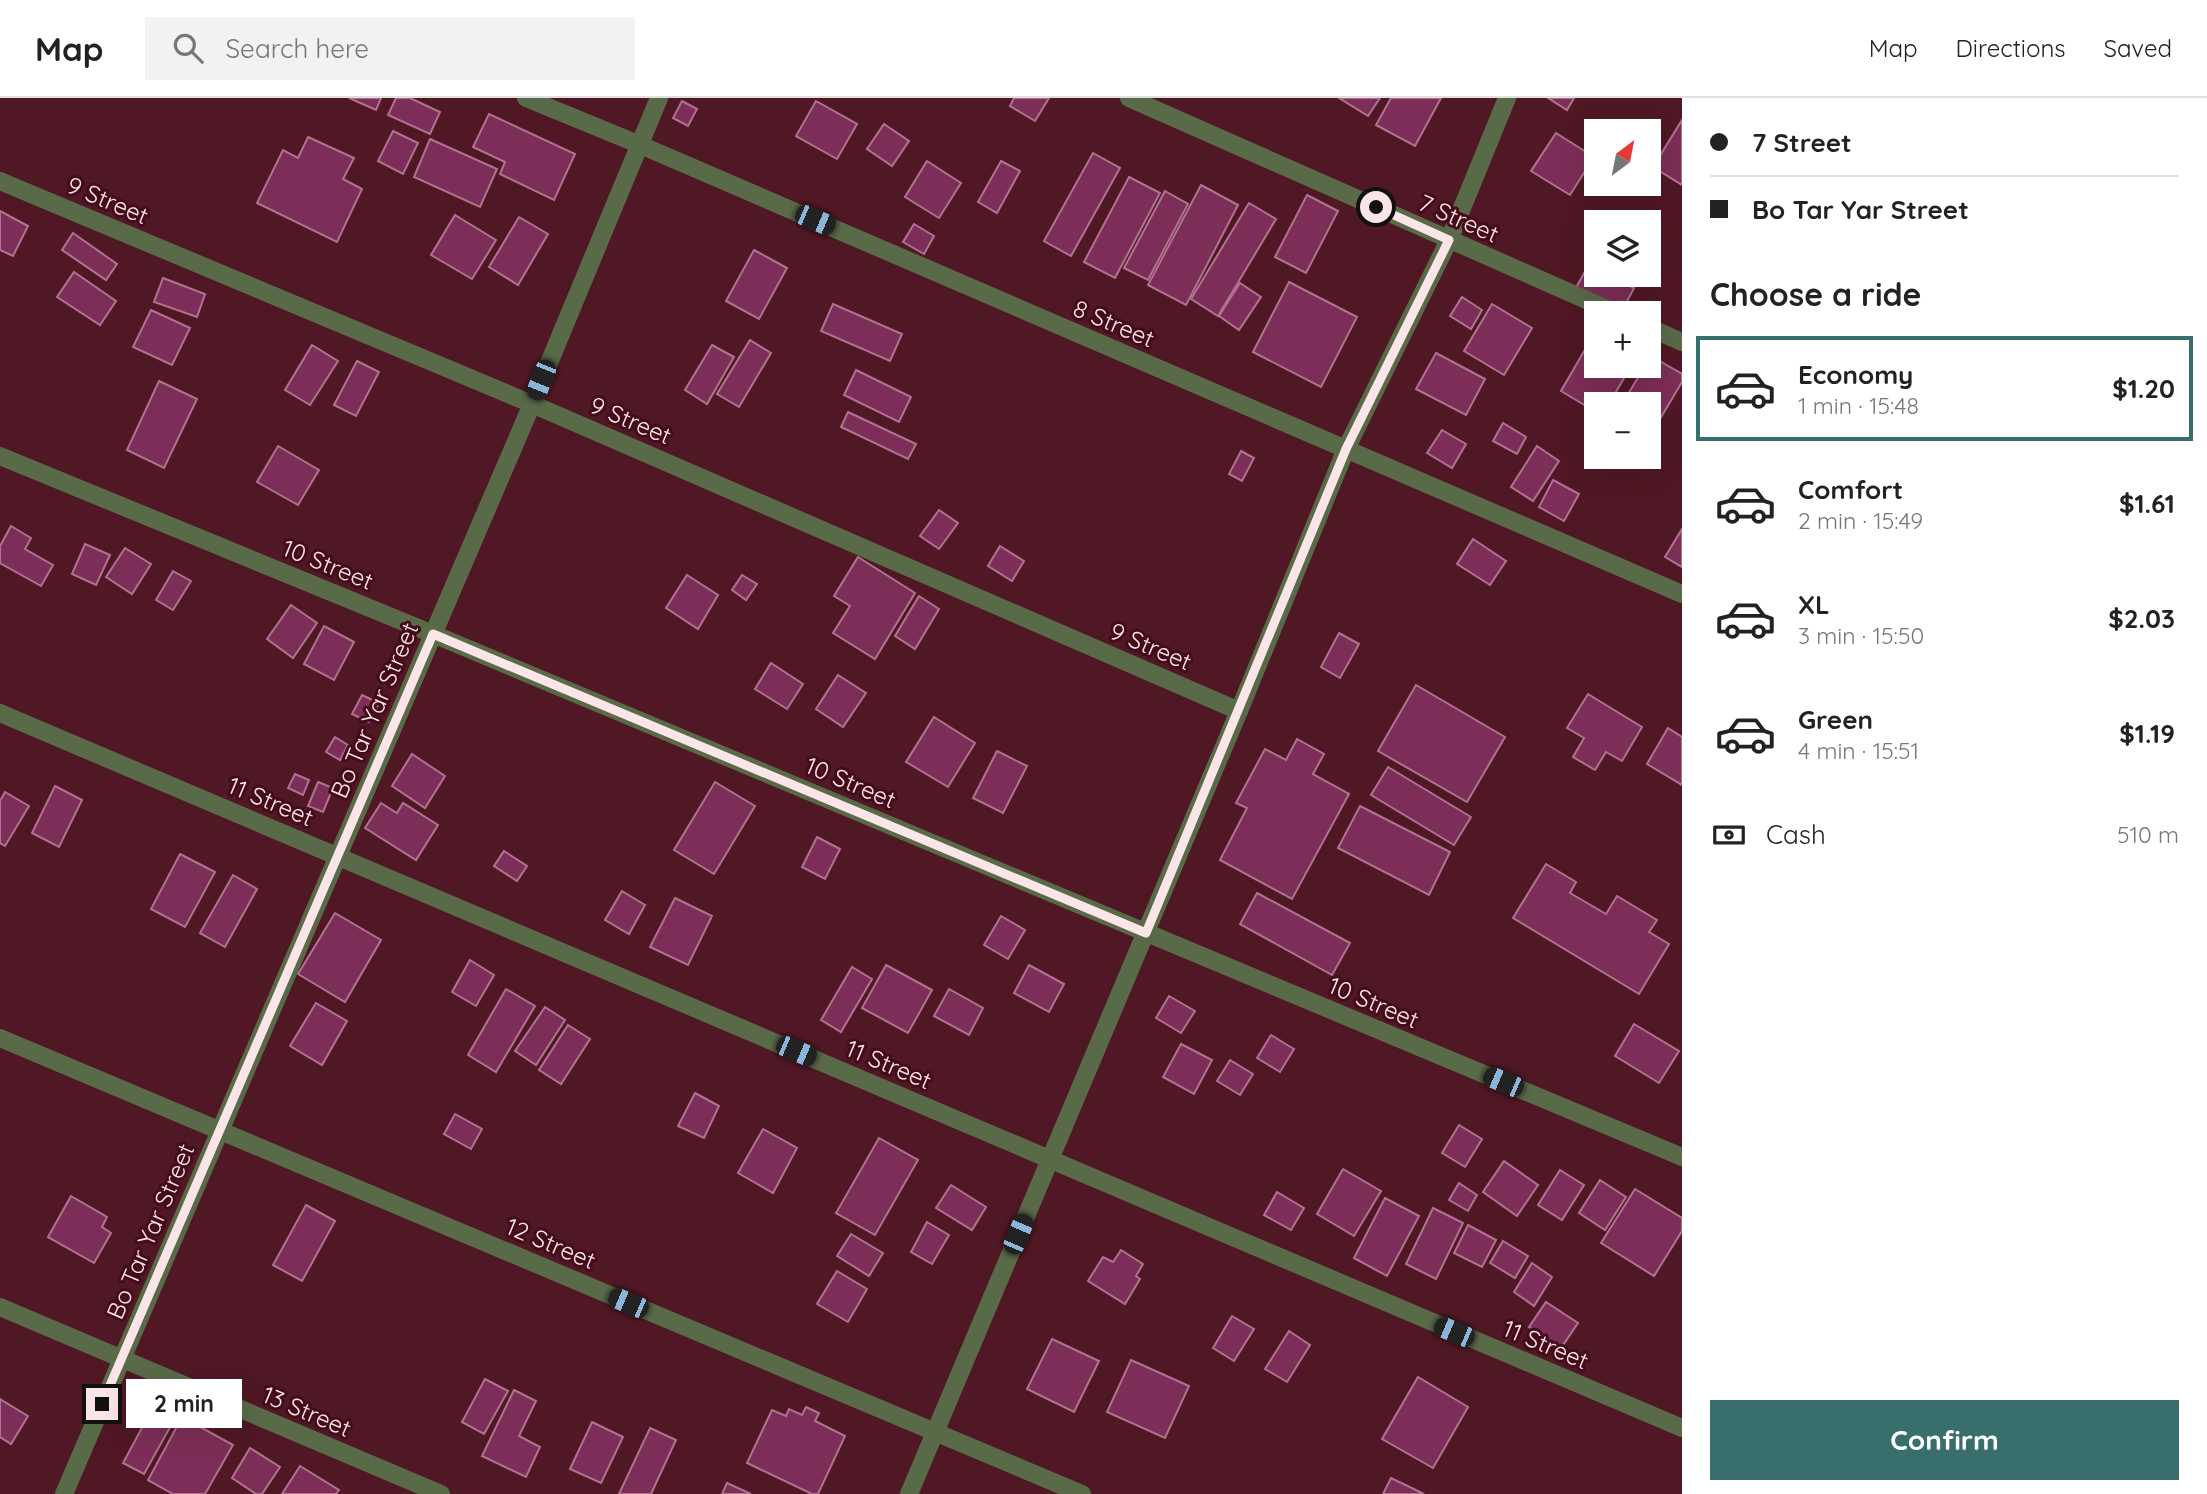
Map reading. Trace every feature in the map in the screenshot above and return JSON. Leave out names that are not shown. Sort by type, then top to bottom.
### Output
[{"type":"street","name":"8 Street","points":[[526,98],[1682,594]]},
{"type":"street","name":"Bo Tar Yar Street","points":[[64,1494],[532,404],[659,98]]},
{"type":"street","name":"7 Street","points":[[1129,98],[1589,301]]},
{"type":"street","points":[[909,1494],[1239,711],[1346,449],[1449,240],[1507,98]]},
{"type":"street","name":"9 Street","points":[[0,181],[532,404],[1239,711]]},
{"type":"street","points":[[1661,333],[1682,342]]},
{"type":"street","name":"10 Street","points":[[0,456],[433,634],[1682,1157]]},
{"type":"street","name":"11 Street","points":[[0,713],[1682,1429]]},
{"type":"street","name":"12 Street","points":[[0,1038],[1082,1494]]},
{"type":"street","name":"13 Street","points":[[0,1307],[441,1494]]},
{"type":"building","points":[[349,98],[381,98],[376,110]]},
{"type":"building","points":[[396,98],[410,98],[440,112],[430,134],[388,115]]},
{"type":"building","points":[[1014,98],[1049,98],[1035,121],[1010,106]]},
{"type":"building","points":[[1339,98],[1380,98],[1368,116]]},
{"type":"building","points":[[1391,98],[1441,98],[1415,146],[1376,125]]},
{"type":"building","points":[[1548,98],[1574,98],[1567,110]]},
{"type":"building","points":[[682,101],[697,109],[688,126],[673,118]]},
{"type":"building","points":[[816,101],[857,124],[837,159],[796,136]]},
{"type":"building","points":[[489,114],[575,154],[554,200],[500,174],[505,162],[473,147]]},
{"type":"building","points":[[1682,120],[1682,185],[1661,172],[1661,154]]},
{"type":"building","points":[[884,124],[909,141],[892,166],[867,149]]},
{"type":"building","points":[[393,131],[418,143],[403,174],[378,161]]},
{"type":"building","points":[[1556,133],[1584,151],[1584,173],[1570,195],[1531,171]]},
{"type":"building","points":[[308,137],[354,158],[343,179],[362,189],[337,242],[257,203],[283,150],[298,158]]},
{"type":"building","points":[[430,139],[497,169],[480,207],[414,177]]},
{"type":"building","points":[[1093,153],[1120,168],[1071,256],[1044,241]]},
{"type":"building","points":[[927,161],[961,183],[939,218],[905,197]]},
{"type":"building","points":[[1001,161],[1020,171],[997,213],[978,202]]},
{"type":"building","points":[[1129,177],[1160,193],[1115,278],[1084,262]]},
{"type":"building","points":[[1201,185],[1238,205],[1186,305],[1148,285]]},
{"type":"building","points":[[1165,191],[1188,204],[1148,280],[1124,268]]},
{"type":"building","points":[[1307,195],[1338,211],[1306,273],[1275,257]]},
{"type":"building","points":[[1249,203],[1276,219],[1218,316],[1191,299]]},
{"type":"building","points":[[0,211],[28,226],[13,256],[0,250]]},
{"type":"building","points":[[455,215],[496,240],[472,279],[431,255]]},
{"type":"building","points":[[519,217],[548,234],[518,285],[489,267]]},
{"type":"building","points":[[914,224],[934,236],[924,254],[903,242]]},
{"type":"building","points":[[73,233],[117,264],[106,280],[62,250]]},
{"type":"building","points":[[754,250],[787,268],[759,319],[726,301]]},
{"type":"building","points":[[74,272],[116,301],[100,325],[57,297]]},
{"type":"building","points":[[1584,273],[1584,287],[1634,288],[1627,301],[1588,301],[1572,295]]},
{"type":"building","points":[[163,278],[205,294],[197,317],[154,302]]},
{"type":"building","points":[[1289,282],[1357,317],[1321,387],[1253,352]]},
{"type":"building","points":[[1240,283],[1261,297],[1239,330],[1219,316]]},
{"type":"building","points":[[1462,297],[1482,310],[1471,329],[1450,316]]},
{"type":"building","points":[[833,304],[902,334],[890,361],[821,331]]},
{"type":"building","points":[[1492,304],[1532,328],[1504,375],[1464,351]]},
{"type":"building","points":[[151,310],[190,328],[172,365],[133,347]]},
{"type":"building","points":[[750,340],[771,353],[739,407],[717,394]]},
{"type":"building","points":[[312,345],[338,361],[310,405],[285,390]]},
{"type":"building","points":[[712,345],[734,357],[707,404],[685,390]]},
{"type":"building","points":[[1584,351],[1584,378],[1624,378],[1616,392],[1584,392],[1584,405],[1561,391]]},
{"type":"building","points":[[1436,353],[1485,379],[1466,415],[1416,389]]},
{"type":"building","points":[[357,361],[379,372],[356,416],[334,405]]},
{"type":"building","points":[[1661,362],[1682,374],[1682,382],[1661,417],[1661,392],[1629,392],[1638,378],[1661,378]]},
{"type":"building","points":[[856,370],[911,397],[899,422],[844,395]]},
{"type":"building","points":[[159,381],[197,399],[164,468],[127,450]]},
{"type":"building","points":[[848,412],[916,444],[908,459],[841,427]]},
{"type":"building","points":[[1503,423],[1526,437],[1517,454],[1493,441]]},
{"type":"building","points":[[1442,430],[1466,444],[1452,468],[1427,453]]},
{"type":"building","points":[[278,446],[319,470],[298,505],[257,482]]},
{"type":"building","points":[[1537,446],[1559,461],[1533,501],[1511,487]]},
{"type":"building","points":[[1241,451],[1254,458],[1242,481],[1229,474]]},
{"type":"building","points":[[1553,480],[1579,494],[1564,521],[1539,507]]},
{"type":"building","points":[[939,510],[958,523],[939,549],[920,536]]},
{"type":"building","points":[[11,526],[31,538],[25,549],[53,565],[41,586],[0,563],[0,546]]},
{"type":"building","points":[[1682,529],[1682,567],[1665,557]]},
{"type":"building","points":[[1473,539],[1506,561],[1490,585],[1457,564]]},
{"type":"building","points":[[85,544],[110,555],[96,585],[72,574]]},
{"type":"building","points":[[1000,546],[1024,561],[1012,581],[988,566]]},
{"type":"building","points":[[125,548],[151,564],[132,594],[106,577]]},
{"type":"building","points":[[858,557],[915,593],[875,659],[833,633],[850,606],[834,596]]},
{"type":"building","points":[[173,571],[191,581],[173,610],[156,600]]},
{"type":"building","points":[[687,575],[718,595],[698,629],[666,608]]},
{"type":"building","points":[[742,575],[757,584],[746,600],[732,590]]},
{"type":"building","points":[[919,596],[939,609],[915,649],[895,636]]},
{"type":"building","points":[[291,605],[317,623],[293,658],[267,639]]},
{"type":"building","points":[[324,626],[354,642],[334,680],[304,664]]},
{"type":"building","points":[[1339,633],[1359,644],[1340,678],[1321,667]]},
{"type":"building","points":[[771,663],[803,684],[787,709],[755,689]]},
{"type":"building","points":[[838,675],[866,693],[843,727],[816,709]]},
{"type":"building","points":[[1416,685],[1505,737],[1467,802],[1378,751]]},
{"type":"building","points":[[1588,694],[1642,727],[1622,761],[1606,752],[1595,770],[1573,757],[1584,738],[1567,728]]},
{"type":"building","points":[[362,695],[379,703],[369,722],[352,714]]},
{"type":"building","points":[[934,717],[975,743],[948,787],[906,762]]},
{"type":"building","points":[[1668,728],[1682,737],[1682,785],[1647,764]]},
{"type":"building","points":[[335,737],[348,745],[340,760],[326,752]]},
{"type":"building","points":[[1297,739],[1324,754],[1313,774],[1349,794],[1292,899],[1220,860],[1247,808],[1236,803],[1265,749],[1286,760]]},
{"type":"building","points":[[997,751],[1027,766],[1003,813],[973,798]]},
{"type":"building","points":[[412,754],[445,776],[425,808],[392,786]]},
{"type":"building","points":[[1388,767],[1471,817],[1454,845],[1371,795]]},
{"type":"building","points":[[295,774],[309,780],[303,795],[288,788]]},
{"type":"building","points":[[318,782],[333,788],[323,812],[308,806]]},
{"type":"building","points":[[715,782],[755,806],[714,874],[674,850]]},
{"type":"building","points":[[55,786],[82,800],[59,847],[32,833]]},
{"type":"building","points":[[5,792],[29,806],[5,846],[0,843],[0,801]]},
{"type":"building","points":[[381,803],[397,813],[403,803],[438,825],[416,860],[365,828]]},
{"type":"building","points":[[1360,806],[1450,852],[1429,895],[1338,848]]},
{"type":"building","points":[[817,837],[840,849],[825,879],[802,867]]},
{"type":"building","points":[[504,851],[527,866],[517,881],[494,866]]},
{"type":"building","points":[[180,854],[215,872],[185,927],[151,909]]},
{"type":"building","points":[[1546,864],[1576,882],[1570,893],[1606,914],[1617,896],[1657,920],[1649,932],[1669,944],[1639,994],[1513,918]]},
{"type":"building","points":[[233,875],[257,889],[225,947],[200,933]]},
{"type":"building","points":[[622,891],[645,905],[629,934],[605,920]]},
{"type":"building","points":[[1257,893],[1350,943],[1332,975],[1240,924]]},
{"type":"building","points":[[675,898],[712,916],[688,965],[650,947]]},
{"type":"building","points":[[335,913],[381,940],[345,1002],[298,974]]},
{"type":"building","points":[[1001,916],[1025,930],[1008,959],[984,945]]},
{"type":"building","points":[[470,960],[494,975],[476,1006],[452,992]]},
{"type":"building","points":[[886,965],[932,990],[908,1033],[862,1008]]},
{"type":"building","points":[[1029,965],[1064,984],[1049,1012],[1014,993]]},
{"type":"building","points":[[852,967],[872,979],[841,1032],[821,1020]]},
{"type":"building","points":[[506,989],[535,1006],[496,1072],[468,1055]]},
{"type":"building","points":[[949,989],[983,1008],[969,1035],[934,1016]]},
{"type":"building","points":[[1169,996],[1195,1011],[1181,1033],[1156,1018]]},
{"type":"building","points":[[316,1003],[347,1021],[322,1065],[290,1046]]},
{"type":"building","points":[[545,1007],[565,1020],[536,1065],[515,1051]]},
{"type":"building","points":[[1634,1024],[1679,1051],[1659,1083],[1615,1056]]},
{"type":"building","points":[[568,1025],[590,1039],[561,1084],[539,1070]]},
{"type":"building","points":[[1271,1035],[1294,1049],[1280,1072],[1257,1058]]},
{"type":"building","points":[[1181,1044],[1212,1060],[1194,1094],[1163,1077]]},
{"type":"building","points":[[1230,1060],[1253,1074],[1240,1095],[1217,1081]]},
{"type":"building","points":[[695,1093],[719,1106],[704,1138],[678,1126]]},
{"type":"building","points":[[455,1114],[482,1129],[471,1149],[444,1134]]},
{"type":"building","points":[[1459,1125],[1482,1139],[1465,1167],[1442,1153]]},
{"type":"building","points":[[763,1129],[797,1148],[773,1193],[738,1173]]},
{"type":"building","points":[[879,1138],[918,1160],[875,1235],[836,1213]]},
{"type":"building","points":[[1504,1161],[1538,1185],[1517,1216],[1483,1192]]},
{"type":"building","points":[[1343,1169],[1381,1191],[1354,1236],[1317,1214]]},
{"type":"building","points":[[1560,1170],[1584,1185],[1562,1220],[1538,1205]]},
{"type":"building","points":[[1600,1180],[1626,1197],[1605,1230],[1579,1213]]},
{"type":"building","points":[[1459,1183],[1477,1195],[1468,1211],[1449,1200]]},
{"type":"building","points":[[951,1185],[986,1207],[972,1230],[936,1208]]},
{"type":"building","points":[[1635,1189],[1682,1218],[1682,1231],[1654,1276],[1601,1243]]},
{"type":"building","points":[[1277,1192],[1304,1208],[1291,1230],[1264,1215]]},
{"type":"building","points":[[71,1196],[107,1217],[102,1227],[111,1233],[94,1263],[48,1237]]},
{"type":"building","points":[[1385,1198],[1419,1216],[1387,1276],[1354,1258]]},
{"type":"building","points":[[306,1205],[335,1221],[302,1281],[273,1265]]},
{"type":"building","points":[[1433,1208],[1463,1223],[1436,1279],[1406,1264]]},
{"type":"building","points":[[927,1222],[949,1235],[932,1264],[911,1252]]},
{"type":"building","points":[[1468,1225],[1496,1240],[1482,1267],[1454,1253]]},
{"type":"building","points":[[851,1234],[883,1253],[869,1276],[837,1256]]},
{"type":"building","points":[[1503,1241],[1528,1256],[1515,1278],[1490,1263]]},
{"type":"building","points":[[1121,1250],[1143,1264],[1136,1276],[1140,1279],[1125,1304],[1088,1281],[1103,1257],[1113,1262]]},
{"type":"building","points":[[1532,1263],[1552,1277],[1534,1306],[1514,1292]]},
{"type":"building","points":[[837,1271],[867,1289],[848,1322],[817,1304]]},
{"type":"building","points":[[1546,1302],[1578,1323],[1561,1348],[1529,1327]]},
{"type":"building","points":[[1232,1316],[1254,1329],[1234,1361],[1213,1348]]},
{"type":"building","points":[[1289,1331],[1310,1345],[1287,1382],[1265,1369]]},
{"type":"building","points":[[1052,1339],[1099,1361],[1074,1412],[1027,1389]]},
{"type":"building","points":[[1131,1360],[1189,1386],[1165,1438],[1107,1412]]},
{"type":"building","points":[[1418,1377],[1468,1407],[1433,1468],[1382,1439]]},
{"type":"building","points":[[485,1379],[508,1391],[484,1434],[462,1422]]},
{"type":"building","points":[[514,1390],[536,1401],[519,1436],[540,1447],[526,1477],[482,1456]]},
{"type":"building","points":[[0,1399],[28,1416],[11,1444],[0,1437]]},
{"type":"building","points":[[806,1407],[819,1413],[815,1421],[845,1436],[818,1494],[812,1494],[747,1463],[772,1410],[786,1416],[789,1409],[802,1415]]},
{"type":"building","points":[[151,1411],[173,1422],[144,1474],[123,1463]]},
{"type":"building","points":[[182,1417],[233,1445],[205,1494],[173,1494],[148,1480]]},
{"type":"building","points":[[592,1422],[623,1437],[601,1483],[570,1469]]},
{"type":"building","points":[[650,1428],[676,1440],[651,1494],[619,1494]]},
{"type":"building","points":[[250,1448],[280,1467],[262,1494],[256,1494],[232,1478]]},
{"type":"building","points":[[300,1466],[339,1490],[336,1494],[282,1494]]},
{"type":"building","points":[[1391,1478],[1424,1494],[1383,1494]]},
{"type":"building","points":[[727,1483],[751,1494],[722,1494]]},
{"type":"route","points":[[102,1404],[433,634],[1146,933],[1346,449],[1449,240],[1376,207]]}]
